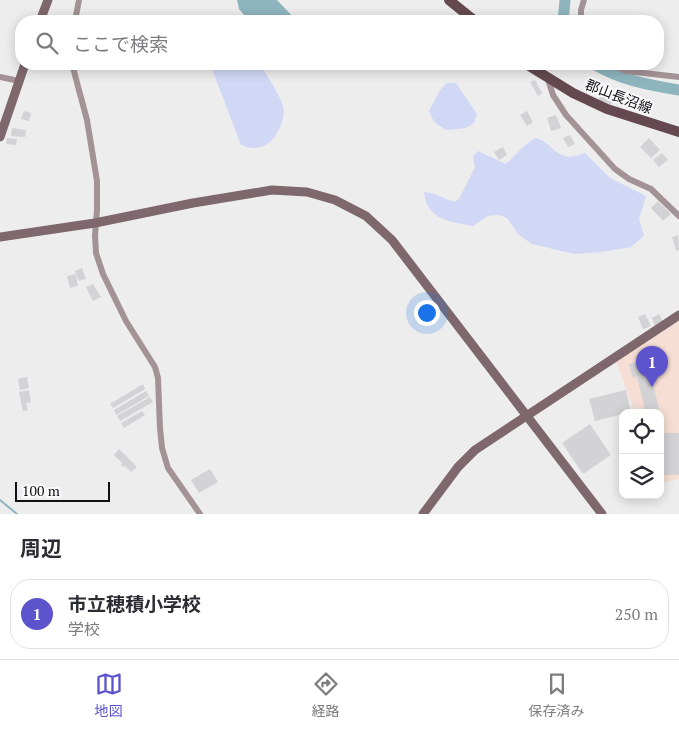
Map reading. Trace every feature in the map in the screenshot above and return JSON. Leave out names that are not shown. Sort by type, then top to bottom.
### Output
[{"type":"main road","points":[[449,0],[468,15]]},
{"type":"main road","name":"郡山長沼線","points":[[535,70],[572,93],[607,108],[679,132]]},
{"type":"street","points":[[42,15],[48,0]]},
{"type":"street","points":[[75,15],[79,0]]},
{"type":"street","points":[[582,15],[584,0]]},
{"type":"street","points":[[0,137],[23,70]]},
{"type":"street","points":[[74,70],[87,120],[96,181],[96,253],[103,274],[126,321],[155,367],[158,378],[162,448],[168,468],[200,514]]},
{"type":"street","points":[[624,70],[679,77]]},
{"type":"street","points":[[0,77],[19,81]]},
{"type":"street","points":[[548,79],[553,95],[566,115],[615,170],[651,189],[679,216]]},
{"type":"street","points":[[0,237],[95,223],[194,203],[272,190],[316,193],[344,203],[366,216],[392,240],[602,514]]},
{"type":"street","points":[[423,514],[458,467],[476,450],[679,315]]},
{"type":"shaded area","points":[[237,0],[277,0],[291,15],[244,15],[239,9]]},
{"type":"shaded area","points":[[212,70],[264,70],[284,108],[281,125],[270,142],[255,148],[241,145]]},
{"type":"shaded area","points":[[447,83],[456,83],[477,114],[474,123],[466,128],[446,130],[434,122],[429,111],[440,90]]},
{"type":"shaded area","points":[[535,138],[540,139],[567,157],[585,153],[610,178],[646,196],[639,219],[644,236],[631,247],[574,254],[532,244],[519,235],[507,218],[499,215],[488,216],[473,226],[448,221],[430,209],[424,192],[432,193],[454,202],[459,199],[475,167],[473,156],[478,151],[506,164]]},
{"type":"shaded area","points":[[679,320],[679,479],[664,482],[664,409],[634,409],[616,361]]},
{"type":"building","points":[[535,80],[542,93],[538,96],[530,82]]},
{"type":"building","points":[[602,91],[614,96],[611,105],[598,100]]},
{"type":"building","points":[[24,111],[31,113],[29,121],[21,119]]},
{"type":"building","points":[[527,111],[533,122],[527,126],[520,115]]},
{"type":"building","points":[[556,115],[561,128],[551,131],[547,118]]},
{"type":"building","points":[[12,128],[26,130],[25,137],[11,136]]},
{"type":"building","points":[[570,135],[575,144],[568,147],[563,138]]},
{"type":"building","points":[[7,138],[17,139],[16,145],[6,144]]},
{"type":"building","points":[[649,138],[660,150],[651,158],[640,147]]},
{"type":"building","points":[[503,147],[507,155],[499,160],[494,152]]},
{"type":"building","points":[[662,153],[668,160],[659,167],[653,160]]},
{"type":"building","points":[[658,201],[671,214],[663,221],[651,208]]},
{"type":"building","points":[[678,235],[679,250],[676,251],[672,237]]},
{"type":"building","points":[[82,268],[86,279],[79,281],[75,271]]},
{"type":"building","points":[[76,274],[78,286],[70,288],[67,276]]},
{"type":"building","points":[[93,284],[101,297],[93,301],[86,287]]},
{"type":"building","points":[[645,314],[651,326],[643,329],[638,317]]},
{"type":"building","points":[[659,314],[663,322],[655,326],[652,318]]},
{"type":"building","points":[[647,359],[659,409],[645,409],[637,377],[633,378],[629,364]]},
{"type":"building","points":[[27,377],[29,388],[20,390],[18,379]]},
{"type":"building","points":[[143,384],[145,389],[113,408],[110,404]]},
{"type":"building","points":[[29,390],[31,402],[26,403],[28,410],[23,411],[19,392]]},
{"type":"building","points":[[626,390],[630,409],[619,409],[619,415],[595,421],[589,399]]},
{"type":"building","points":[[146,391],[149,396],[116,415],[114,410]]},
{"type":"building","points":[[150,397],[153,402],[120,421],[117,416]]},
{"type":"building","points":[[142,411],[145,415],[124,428],[121,423]]},
{"type":"building","points":[[590,424],[611,455],[583,474],[562,443]]},
{"type":"building","points":[[664,433],[679,433],[679,475],[664,475]]},
{"type":"building","points":[[119,449],[137,467],[131,472],[121,465],[122,463],[114,455]]},
{"type":"building","points":[[210,469],[218,482],[199,493],[191,480]]},
{"type":"waterway","points":[[564,15],[565,0]]},
{"type":"waterway","points":[[604,70],[646,84],[679,90]]},
{"type":"waterway","points":[[0,500],[17,514]]},
{"type":"place","name":"市立穂積小学校","points":[[652,387]]}]
